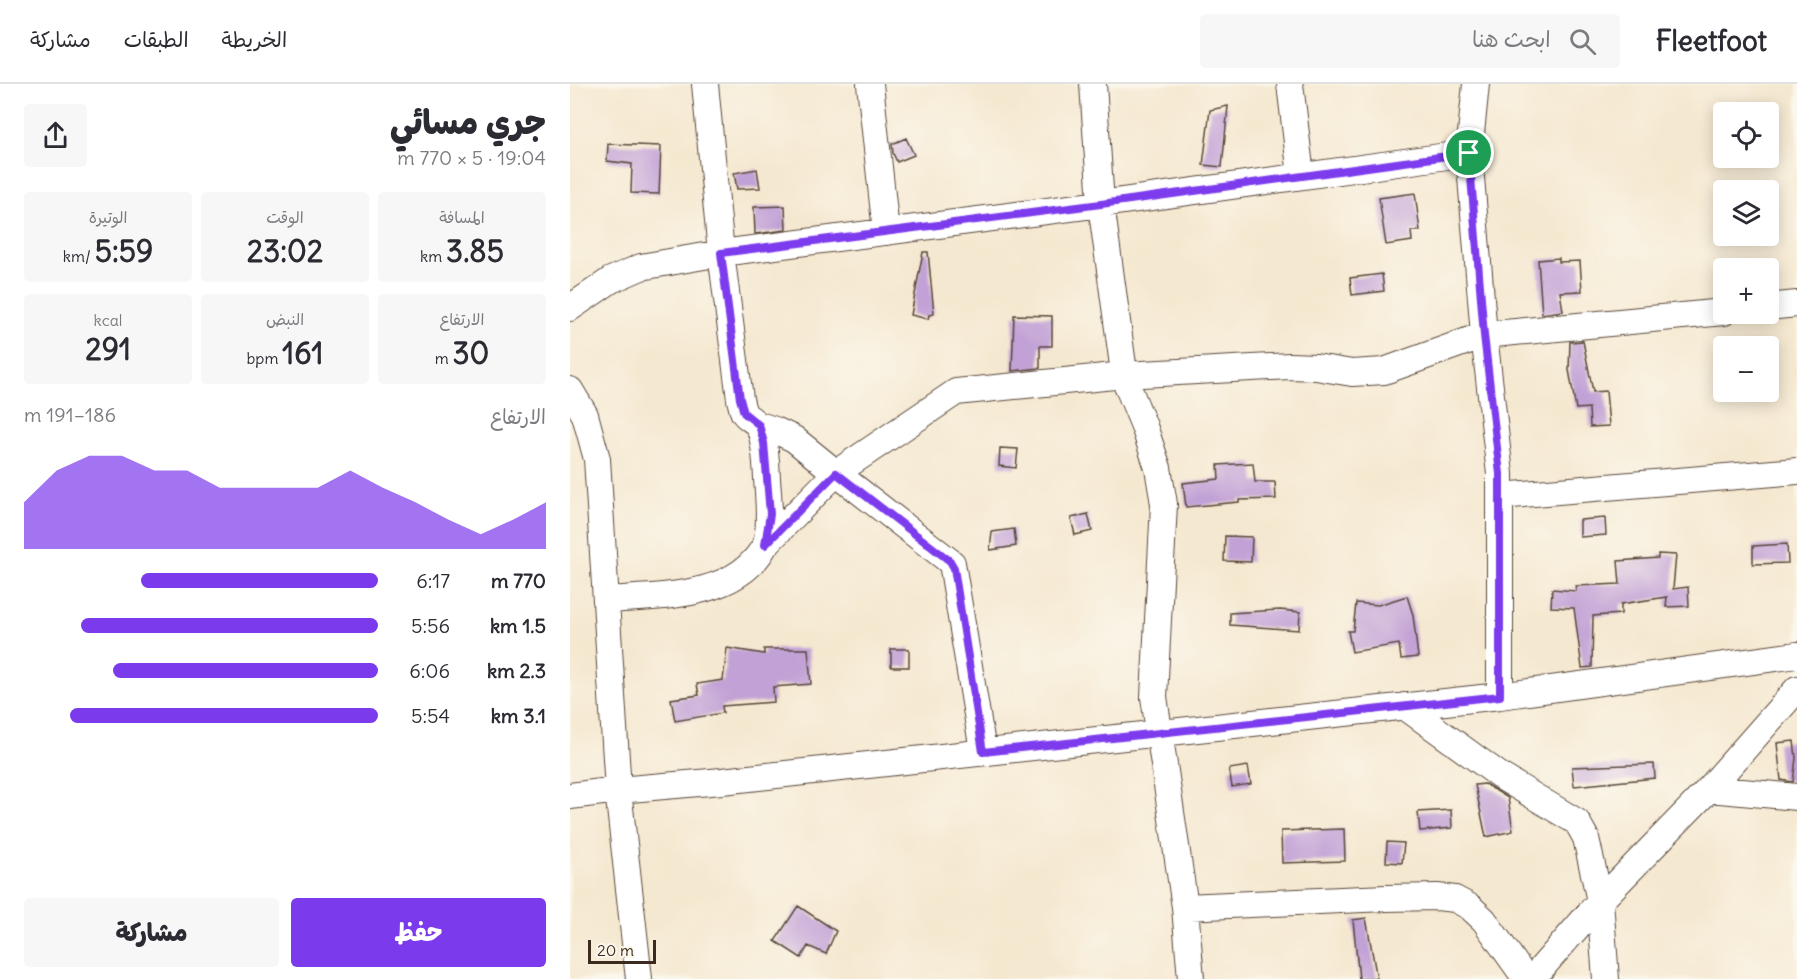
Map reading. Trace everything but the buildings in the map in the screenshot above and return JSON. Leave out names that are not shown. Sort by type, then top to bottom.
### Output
[{"type":"street","points":[[705,84],[721,253],[740,399],[744,413],[759,425],[794,439],[952,563],[983,752]]},
{"type":"street","points":[[870,84],[886,232]]},
{"type":"street","points":[[1093,84],[1101,204],[1124,375],[1158,468],[1164,504],[1154,697],[1161,732],[1185,907],[1191,979]]},
{"type":"street","points":[[1290,84],[1301,176]]},
{"type":"street","points":[[1476,84],[1469,153],[1484,335],[1500,474],[1500,696]]},
{"type":"street","points":[[570,308],[611,280],[640,267],[721,253],[1469,153]]},
{"type":"street","points":[[1779,306],[1797,304]]},
{"type":"street","points":[[606,600],[689,594],[719,585],[753,561],[765,545],[836,473],[956,392],[1124,375],[1290,366],[1316,367],[1352,373],[1384,371],[1484,335],[1713,313]]},
{"type":"street","points":[[570,390],[585,415],[597,459],[615,762],[639,979]]},
{"type":"street","points":[[759,425],[765,458],[770,514],[765,545]]},
{"type":"street","points":[[1500,496],[1797,471]]},
{"type":"street","points":[[570,796],[1500,696],[1797,656]]},
{"type":"street","points":[[1532,979],[1600,902],[1709,789],[1797,689]]},
{"type":"street","points":[[1404,706],[1502,777],[1577,822],[1586,838],[1600,902],[1606,979]]},
{"type":"street","points":[[1709,789],[1797,797]]},
{"type":"street","points":[[1185,907],[1386,898],[1455,899],[1470,907],[1484,920],[1526,979]]},
{"type":"route","points":[[1469,153],[1484,335],[1500,474],[1500,696],[983,752],[954,568],[950,561],[836,473],[765,545],[770,514],[764,443],[759,425],[744,413],[740,399],[721,253],[1469,153]]}]
